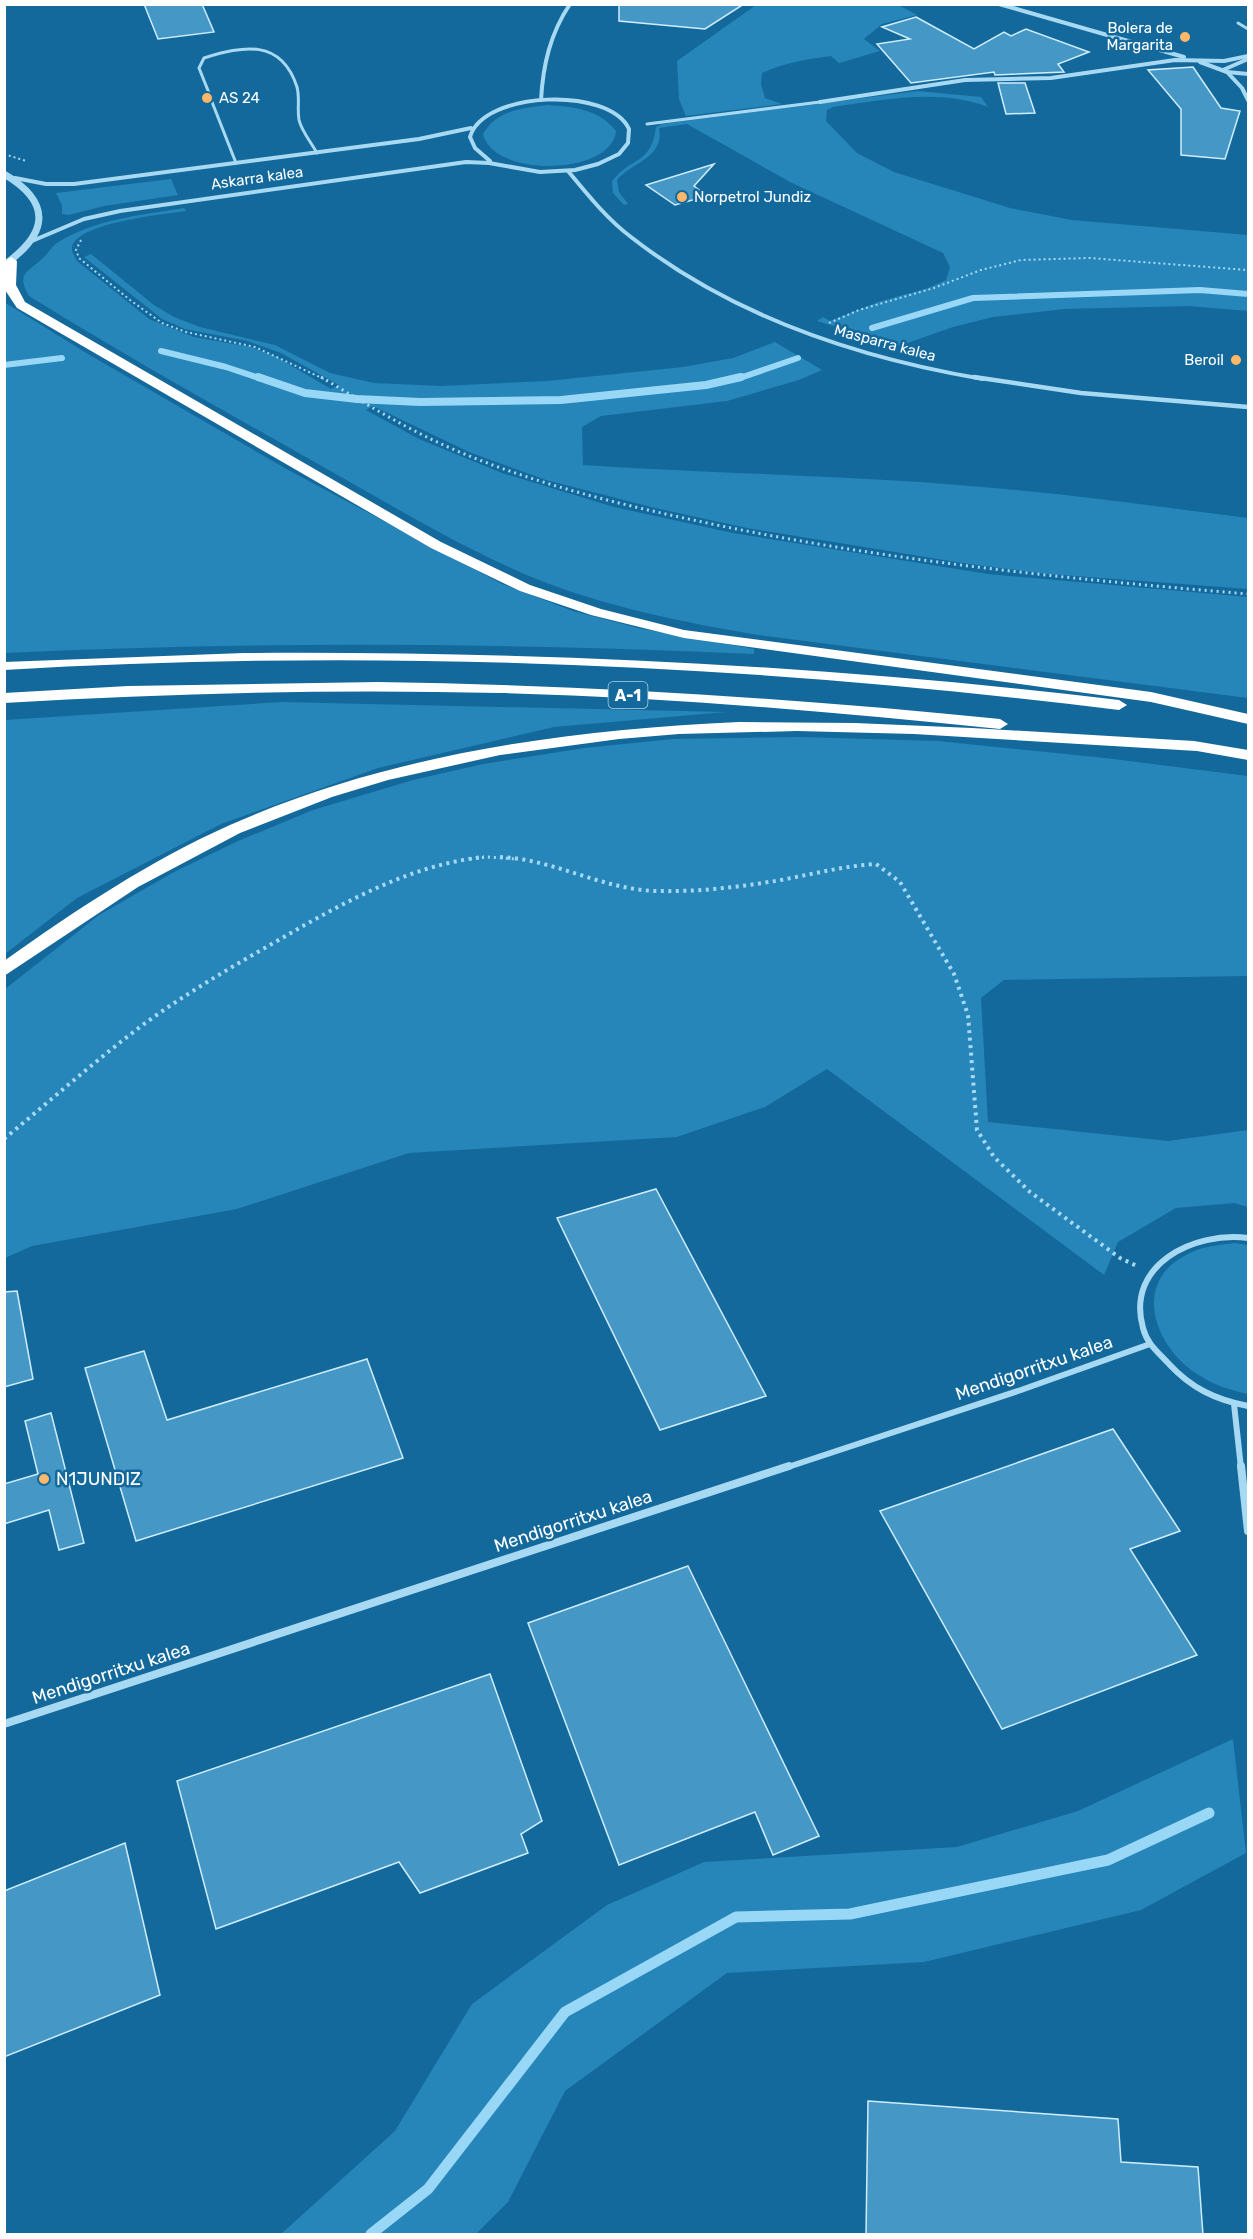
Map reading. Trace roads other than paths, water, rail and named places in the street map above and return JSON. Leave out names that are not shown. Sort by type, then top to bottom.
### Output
[{"type":"highway","points":[[8,263],[11,294],[21,305],[426,539],[525,588],[596,612],[684,634],[1152,697],[1248,720]]},
{"type":"highway","name":"A-1","points":[[4,666],[251,657],[423,657],[594,661],[756,669],[899,680],[1248,720]]},
{"type":"highway","name":"A-1","points":[[4,698],[233,689],[423,688],[599,693],[750,700],[889,711],[1205,747],[1248,754]]},
{"type":"highway","points":[[4,970],[52,934],[118,890],[200,846],[269,814],[363,782],[451,760],[552,742],[622,734],[740,727],[878,728],[1205,747]]},
{"type":"street","points":[[541,100],[542,67],[547,49],[558,23],[570,4]]},
{"type":"street","points":[[999,4],[1195,60],[1225,71],[1248,74]]},
{"type":"street","points":[[647,124],[820,102],[964,80],[1051,78],[1174,60],[1224,61],[1248,57]]},
{"type":"street","points":[[1225,71],[1248,57]]},
{"type":"street","points":[[1225,71],[1242,88],[1248,100]]},
{"type":"street","points":[[541,100],[587,103],[614,114],[629,128],[630,139],[624,150],[617,154],[591,166],[568,171],[526,170],[490,161],[471,145],[469,137],[471,128],[478,119],[497,109],[541,100]]},
{"type":"street","name":"Askarra kalea","points":[[15,178],[46,184],[74,184],[419,139],[471,128]]},
{"type":"street","name":"Askarra kalea","points":[[32,241],[84,219],[120,211],[435,165],[490,161]]},
{"type":"street","name":"Masparra kalea","points":[[568,171],[597,206],[631,237],[691,278],[765,317],[814,336],[893,360],[960,375],[1080,393],[1248,406]]},
{"type":"street","points":[[4,174],[15,178],[31,192],[39,207],[40,224],[32,241],[8,263]]},
{"type":"street","points":[[1248,1238],[1238,1236],[1205,1239],[1176,1249],[1155,1267],[1142,1290],[1140,1316],[1150,1344],[1184,1381],[1234,1404],[1248,1406]]},
{"type":"street","name":"Mendigorritxu kalea","points":[[4,1724],[1021,1390],[1150,1344]]},
{"type":"street","points":[[1234,1404],[1248,1531]]},
{"type":"lane","points":[[1238,23],[1248,29]]},
{"type":"lane","points":[[209,93],[199,68],[204,58],[245,48],[264,48],[276,53],[284,62],[297,88],[300,123],[317,153]]},
{"type":"lane","points":[[212,102],[236,164]]},
{"type":"waterway","points":[[872,328],[973,298],[1200,290],[1248,294]]},
{"type":"waterway","points":[[161,351],[226,367],[262,379]]},
{"type":"waterway","points":[[4,365],[62,358]]},
{"type":"waterway","points":[[737,379],[798,358]]},
{"type":"waterway","points":[[258,377],[305,393],[357,399],[420,402],[561,400],[706,385],[741,377]]},
{"type":"waterway","points":[[371,2234],[428,2189],[565,2012],[736,1917],[850,1914],[1108,1860],[1209,1813]]},
{"type":"place","name":"Bolera de Margarita","points":[[1185,37]]},
{"type":"place","name":"AS 24","points":[[207,98]]},
{"type":"place","name":"Norpetrol Jundiz","points":[[682,197]]},
{"type":"place","name":"Beroil","points":[[1236,360]]},
{"type":"place","name":"N1JUNDIZ","points":[[44,1479]]}]
